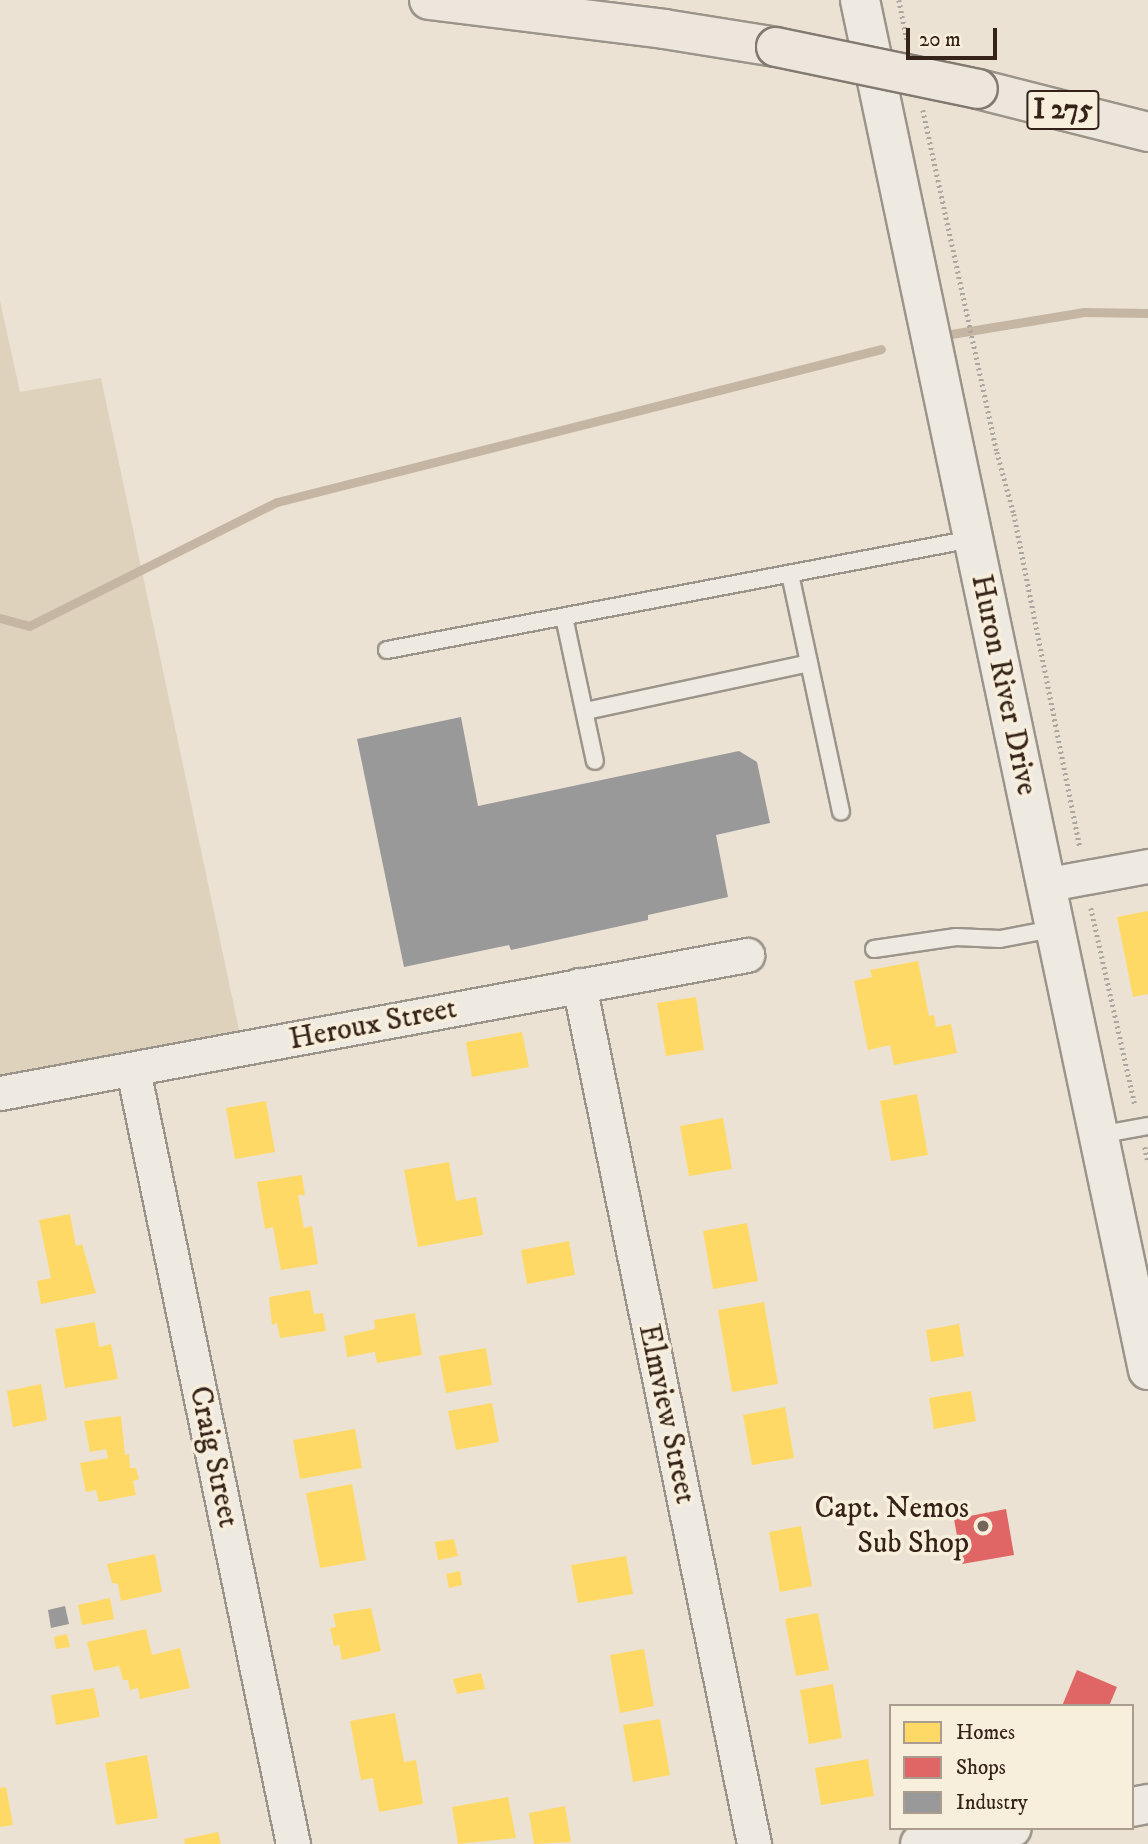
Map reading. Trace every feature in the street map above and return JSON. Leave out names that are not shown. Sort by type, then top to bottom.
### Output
[{"type":"highway","name":"I 275","points":[[429,0],[652,27],[776,47],[978,89],[1148,132]]},
{"type":"street","name":"Huron River Drive","points":[[860,0],[1097,1135],[1140,1299],[1148,1370]]},
{"type":"street","points":[[1044,885],[1148,866]]},
{"type":"street","name":"Heroux Street","points":[[0,1093],[747,955]]},
{"type":"street","name":"Elmview Street","points":[[579,985],[754,1844]]},
{"type":"street","name":"Craig Street","points":[[133,1070],[293,1844]]},
{"type":"street","points":[[920,1844],[1000,1830]]},
{"type":"lane","points":[[387,650],[972,539]]},
{"type":"lane","points":[[790,574],[841,812]]},
{"type":"lane","points":[[564,617],[595,761]]},
{"type":"lane","points":[[586,711],[809,663]]},
{"type":"lane","points":[[874,949],[956,937],[1000,939],[1053,929]]},
{"type":"lane","points":[[1097,1135],[1144,1127]]},
{"type":"path","points":[[899,0],[910,51]]},
{"type":"path","points":[[922,105],[997,452],[1014,514],[1085,877],[1144,1127],[1148,1163]]},
{"type":"shaded area","points":[[0,301],[20,392],[101,378],[242,1044],[0,1088]]},
{"type":"building: Homes","points":[[1148,911],[1148,994],[1133,997],[1117,917]]},
{"type":"building: Homes","points":[[918,961],[929,1016],[934,1015],[936,1027],[951,1024],[957,1053],[894,1065],[890,1045],[868,1050],[854,981],[872,977],[870,970]]},
{"type":"building: Homes","points":[[696,997],[704,1050],[666,1056],[657,1003]]},
{"type":"building: Homes","points":[[522,1032],[529,1067],[472,1077],[466,1042]]},
{"type":"building: Homes","points":[[917,1094],[928,1155],[891,1161],[880,1101]]},
{"type":"building: Homes","points":[[266,1101],[275,1152],[235,1159],[226,1108]]},
{"type":"building: Homes","points":[[723,1118],[732,1169],[689,1176],[680,1126]]},
{"type":"building: Homes","points":[[449,1162],[456,1201],[476,1197],[483,1235],[418,1247],[404,1170]]},
{"type":"building: Homes","points":[[302,1175],[305,1195],[298,1195],[304,1228],[312,1226],[318,1264],[281,1270],[273,1227],[265,1229],[257,1182]]},
{"type":"building: Homes","points":[[70,1214],[76,1246],[82,1244],[96,1293],[41,1304],[37,1281],[51,1278],[39,1220]]},
{"type":"building: Homes","points":[[747,1223],[758,1281],[713,1289],[703,1231]]},
{"type":"building: Homes","points":[[569,1241],[575,1275],[527,1284],[521,1250]]},
{"type":"building: Homes","points":[[310,1290],[314,1314],[323,1313],[326,1331],[280,1338],[277,1323],[272,1325],[269,1297]]},
{"type":"building: Homes","points":[[764,1302],[778,1384],[732,1392],[718,1310]]},
{"type":"building: Homes","points":[[415,1313],[422,1355],[377,1363],[375,1352],[347,1357],[344,1336],[375,1329],[374,1320]]},
{"type":"building: Homes","points":[[95,1322],[99,1347],[111,1344],[118,1379],[65,1388],[55,1329]]},
{"type":"building: Homes","points":[[959,1324],[964,1356],[931,1362],[926,1330]]},
{"type":"building: Homes","points":[[486,1348],[492,1385],[446,1393],[439,1356]]},
{"type":"building: Homes","points":[[41,1384],[47,1420],[13,1427],[7,1391]]},
{"type":"building: Homes","points":[[971,1391],[976,1421],[934,1429],[929,1398]]},
{"type":"building: Homes","points":[[492,1403],[499,1442],[456,1450],[448,1411]]},
{"type":"building: Homes","points":[[785,1407],[794,1458],[752,1465],[743,1415]]},
{"type":"building: Homes","points":[[121,1416],[125,1455],[129,1454],[130,1468],[136,1468],[139,1479],[133,1481],[136,1495],[99,1502],[96,1490],[86,1492],[80,1463],[108,1458],[106,1449],[90,1452],[84,1421]]},
{"type":"building: Homes","points":[[355,1429],[362,1468],[300,1479],[293,1440]]},
{"type":"building: Homes","points":[[352,1484],[366,1560],[320,1568],[306,1493]]},
{"type":"building: Homes","points":[[801,1526],[812,1586],[780,1592],[769,1532]]},
{"type":"building: Homes","points":[[454,1539],[458,1556],[438,1560],[435,1542]]},
{"type":"building: Homes","points":[[155,1554],[162,1592],[121,1601],[118,1584],[112,1583],[107,1564]]},
{"type":"building: Homes","points":[[626,1556],[633,1594],[578,1603],[571,1565]]},
{"type":"building: Homes","points":[[460,1571],[462,1585],[449,1588],[446,1574]]},
{"type":"building: Homes","points":[[110,1598],[114,1619],[82,1625],[78,1605]]},
{"type":"building: Homes","points":[[371,1608],[381,1651],[342,1660],[339,1645],[334,1646],[330,1628],[336,1627],[333,1614]]},
{"type":"building: Homes","points":[[818,1613],[829,1670],[796,1676],[785,1619]]},
{"type":"building: Homes","points":[[146,1629],[152,1655],[180,1648],[190,1688],[140,1699],[138,1688],[130,1690],[128,1680],[123,1680],[119,1666],[94,1671],[87,1642]]},
{"type":"building: Homes","points":[[67,1634],[70,1647],[56,1649],[54,1637]]},
{"type":"building: Homes","points":[[644,1649],[654,1706],[620,1713],[610,1655]]},
{"type":"building: Homes","points":[[481,1673],[485,1689],[457,1694],[453,1679]]},
{"type":"building: Homes","points":[[833,1684],[842,1738],[809,1744],[800,1690]]},
{"type":"building: Homes","points":[[94,1688],[100,1717],[56,1725],[51,1695]]},
{"type":"building: Homes","points":[[395,1713],[404,1762],[416,1760],[423,1804],[379,1812],[373,1778],[361,1780],[350,1721]]},
{"type":"building: Homes","points":[[660,1719],[670,1775],[633,1782],[623,1725]]},
{"type":"building: Homes","points":[[147,1755],[158,1818],[116,1825],[105,1763]]},
{"type":"building: Homes","points":[[868,1759],[874,1796],[821,1805],[815,1768]]},
{"type":"building: Homes","points":[[6,1787],[13,1825],[0,1827],[0,1788]]},
{"type":"building: Homes","points":[[508,1797],[516,1838],[458,1844],[452,1807]]},
{"type":"building: Homes","points":[[565,1806],[571,1842],[534,1844],[529,1813]]},
{"type":"building: Homes","points":[[218,1832],[221,1844],[185,1844],[184,1839]]},
{"type":"building: Shops","points":[[1006,1509],[1014,1555],[962,1564],[954,1519]]},
{"type":"building: Shops","points":[[1077,1670],[1117,1687],[1110,1704],[1063,1704]]},
{"type":"building: Industry","points":[[461,717],[478,806],[739,751],[757,762],[770,823],[716,835],[728,897],[648,915],[648,920],[511,950],[509,945],[404,967],[357,739]]},
{"type":"building: Industry","points":[[65,1606],[69,1624],[51,1628],[48,1610]]},
{"type":"waterway","points":[[945,335],[1084,312],[1148,313]]},
{"type":"waterway","points":[[0,618],[29,626],[277,502],[881,349]]},
{"type":"place","name":"Capt. Nemos Sub Shop","points":[[983,1526]]}]
